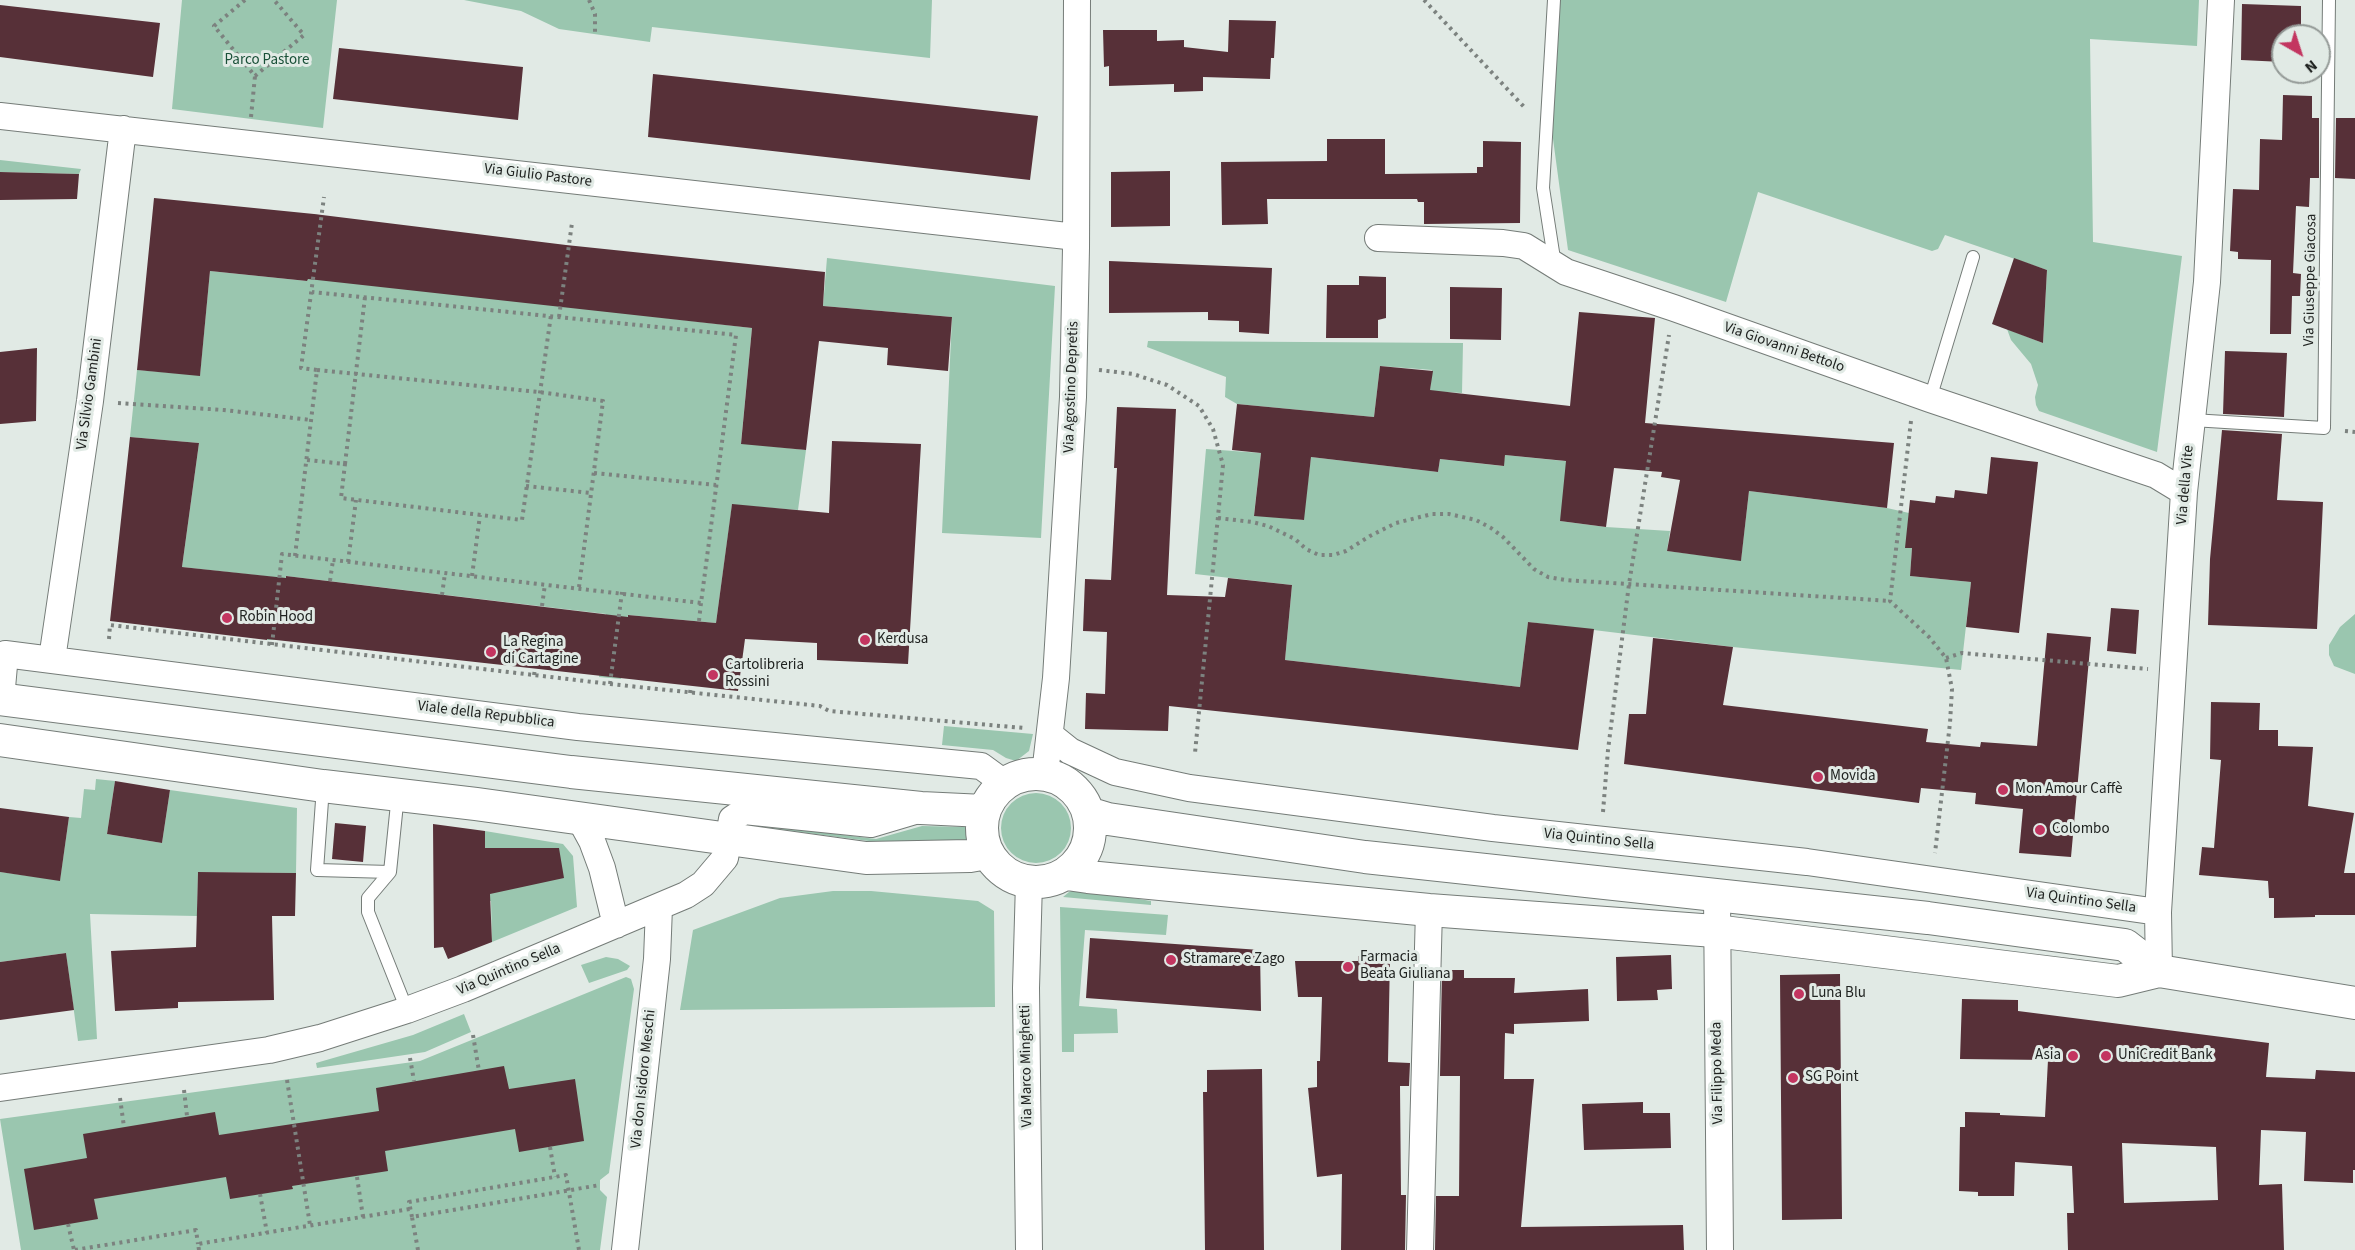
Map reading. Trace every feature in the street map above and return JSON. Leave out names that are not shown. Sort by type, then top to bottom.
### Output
[{"type":"street","name":"Via Agostino Depretis","points":[[1045,774],[1038,732],[1072,409],[1076,237],[1077,0]]},
{"type":"street","name":"Via della Vite","points":[[2158,971],[2158,912],[2184,492],[2207,282],[2221,0]]},
{"type":"street","name":"Via Giulio Pastore","points":[[0,116],[1076,237]]},
{"type":"street","name":"Via Silvio Gambini","points":[[52,659],[90,401],[123,129]]},
{"type":"street","name":"Via Giovanni Bettolo","points":[[1378,238],[1503,243],[1524,246],[1566,272],[2156,475],[2184,492]]},
{"type":"street","name":"Viale della Repubblica","points":[[921,808],[720,789],[401,751],[0,699],[5,654],[578,727],[981,766],[1006,785]]},
{"type":"street","name":"Via Quintino Sella","points":[[1038,732],[1093,763],[1115,772],[1189,788],[1600,841],[1807,862],[2158,912]]},
{"type":"street","points":[[0,740],[323,786],[398,794],[866,858],[970,856],[987,853]]},
{"type":"street","points":[[1045,774],[1073,789],[1088,813],[1090,830],[1087,847],[1079,861],[1067,873],[1051,880],[1029,882],[1011,876],[987,853],[982,839],[981,824],[984,811],[995,795],[1006,785],[1019,778],[1045,774]]},
{"type":"street","points":[[729,840],[732,819],[744,812],[871,824],[921,808],[984,811]]},
{"type":"street","points":[[1088,813],[1108,819],[1365,856],[1928,918],[2125,945],[2158,971]]},
{"type":"street","points":[[580,819],[592,841],[602,868],[616,925]]},
{"type":"street","name":"Via Quintino Sella","points":[[0,1088],[269,1050],[320,1038],[407,1010],[463,989],[686,895],[703,884],[725,858],[729,840]]},
{"type":"street","points":[[1067,873],[1088,878],[1429,910],[1715,931],[2118,981],[2158,971],[2355,1003]]},
{"type":"street","points":[[1928,918],[1932,880]]},
{"type":"street","name":"Via Marco Minghetti","points":[[1029,882],[1026,988],[1029,1250]]},
{"type":"street","name":"Via Filippo Meda","points":[[1717,896],[1715,931],[1720,1250]]},
{"type":"street","name":"Via don Isidoro Meschi","points":[[625,1250],[657,959],[659,908]]},
{"type":"street","points":[[1420,1250],[1429,910]]},
{"type":"lane","points":[[1554,0],[1543,188],[1555,266]]},
{"type":"lane","name":"Via Giuseppe Giacosa","points":[[2192,420],[2324,428],[2329,0]]},
{"type":"lane","points":[[1922,396],[1973,257]]},
{"type":"lane","points":[[323,786],[317,870],[390,872]]},
{"type":"lane","points":[[398,794],[390,872],[368,898],[368,912],[407,1010]]},
{"type":"path","points":[[245,0],[213,26],[255,76]]},
{"type":"path","points":[[250,120],[255,76],[304,35],[274,0]]},
{"type":"path","points":[[589,0],[595,14],[595,34]]},
{"type":"path","points":[[1424,0],[1513,92],[1532,116],[1546,141]]},
{"type":"path","points":[[324,197],[302,368],[539,392],[603,401],[579,587]]},
{"type":"path","points":[[560,316],[572,223]]},
{"type":"path","points":[[312,292],[736,335],[699,621]]},
{"type":"path","points":[[364,297],[341,498],[522,520],[551,315]]},
{"type":"path","points":[[1600,841],[1608,750],[1629,585],[1674,308]]},
{"type":"path","points":[[295,556],[317,370]]},
{"type":"path","points":[[1091,370],[1133,374],[1159,382],[1199,406],[1213,429],[1223,465],[1195,753]]},
{"type":"path","points":[[1890,601],[1922,396]]},
{"type":"path","points":[[117,403],[224,410],[311,420]]},
{"type":"path","points":[[307,460],[345,464]]},
{"type":"path","points":[[594,473],[716,485]]},
{"type":"path","points":[[526,486],[591,493]]},
{"type":"path","points":[[348,562],[356,500]]},
{"type":"path","points":[[1218,519],[1268,526],[1295,539],[1306,549],[1319,555],[1332,555],[1347,551],[1396,523],[1432,514],[1449,513],[1476,520],[1491,528],[1534,569],[1548,577],[1629,585],[1890,601],[1929,637],[1946,658],[1952,689],[1932,880]]},
{"type":"path","points":[[472,576],[480,515]]},
{"type":"path","points":[[272,645],[282,554],[701,603]]},
{"type":"path","points":[[330,581],[333,560]]},
{"type":"path","points":[[442,595],[445,573]]},
{"type":"path","points":[[542,606],[545,584]]},
{"type":"path","points":[[610,684],[622,592]]},
{"type":"path","points":[[98,640],[108,642],[111,625],[433,664],[820,706],[829,711],[1038,732]]},
{"type":"path","points":[[321,650],[322,645]]},
{"type":"path","points":[[1946,658],[1962,653],[2173,671]]},
{"type":"path","points":[[433,664],[434,658]]},
{"type":"path","points":[[534,675],[535,669]]},
{"type":"path","points":[[690,693],[691,686]]},
{"type":"path","points":[[473,1035],[478,1071]]},
{"type":"path","points":[[410,1058],[414,1081]]},
{"type":"path","points":[[286,1080],[310,1225]]},
{"type":"path","points":[[185,1093],[187,1116]]},
{"type":"path","points":[[120,1102],[124,1127]]},
{"type":"path","points":[[550,1147],[555,1177]]},
{"type":"path","points":[[418,1250],[409,1202],[566,1175],[579,1250]]},
{"type":"path","points":[[357,1177],[363,1216]]},
{"type":"path","points":[[412,1217],[600,1185]]},
{"type":"path","points":[[260,1194],[267,1233]]},
{"type":"path","points":[[198,1244],[410,1209]]},
{"type":"path","points":[[68,1224],[74,1250],[196,1230],[199,1250]]},
{"type":"green space","name":"Parco Pastore","points":[[182,0],[337,0],[323,128],[172,109]]},
{"type":"green space","points":[[464,0],[932,0],[930,58],[652,27],[650,42],[559,29],[521,11]]},
{"type":"green space","points":[[1558,0],[2199,0],[2197,46],[2090,39],[2093,242],[2182,256],[2157,452],[2039,411],[2035,397],[2038,385],[2031,364],[2011,340],[2007,329],[2043,343],[2047,270],[1945,235],[1938,249],[1932,251],[1758,192],[1726,302],[1568,250],[1551,124]]},
{"type":"green space","points":[[0,160],[81,169],[79,174],[0,172]]},
{"type":"green space","points":[[314,214],[329,217],[581,308],[752,328],[741,443],[806,450],[798,510],[732,505],[716,623],[628,615],[621,679],[599,677],[606,614],[286,576],[279,640],[267,640],[272,577],[182,567],[199,443],[130,437],[137,370],[200,375],[210,271],[307,281]]},
{"type":"green space","points":[[827,258],[1055,286],[1041,538],[942,533],[952,317],[823,306]]},
{"type":"green space","points":[[1148,341],[1463,343],[1462,393],[1447,392],[1426,428],[1432,370],[1380,366],[1374,417],[1237,404],[1225,397],[1226,377],[1147,347]]},
{"type":"green space","points":[[1206,449],[1261,453],[1254,515],[1303,520],[1311,457],[1438,472],[1440,459],[1503,466],[1505,455],[1584,463],[1560,521],[1606,527],[1670,531],[1667,551],[1741,560],[1749,491],[1887,508],[1909,513],[1906,548],[1912,548],[1910,576],[1971,582],[1961,670],[1733,647],[1528,622],[1520,687],[1285,660],[1292,585],[1195,574]]},
{"type":"green space","points":[[2355,614],[2355,674],[2334,666],[2329,655],[2329,645],[2340,627]]},
{"type":"green space","points":[[944,726],[1033,734],[1029,751],[1016,761],[993,750],[942,745]]},
{"type":"green space","points":[[96,779],[115,781],[107,834],[162,843],[170,790],[297,808],[296,873],[198,872],[197,916],[90,914],[97,1039],[78,1041],[66,953],[0,962],[0,872],[60,880],[69,817],[81,818],[84,789],[95,790]]},
{"type":"green space","points":[[1036,793],[1049,796],[1061,803],[1068,815],[1071,828],[1068,841],[1061,853],[1049,860],[1036,863],[1023,860],[1011,853],[1004,841],[1001,828],[1004,815],[1011,803],[1023,796]]},
{"type":"green space","points":[[754,824],[876,839],[922,826],[967,827],[966,843],[900,845],[753,826]]},
{"type":"green space","points":[[485,831],[563,844],[573,856],[577,907],[492,942],[491,901],[483,901]]},
{"type":"green space","points":[[1078,889],[1151,901],[1151,905],[1063,897]]},
{"type":"green space","points":[[833,891],[871,891],[978,901],[994,911],[995,1007],[680,1010],[693,930],[780,898]]},
{"type":"green space","points":[[1060,907],[1168,915],[1166,935],[1085,930],[1079,1006],[1117,1009],[1118,1033],[1074,1034],[1074,1052],[1062,1052]]},
{"type":"green space","points":[[606,957],[618,959],[630,966],[627,970],[589,983],[581,965]]},
{"type":"green space","points":[[626,977],[631,979],[634,989],[609,1173],[600,1180],[600,1190],[607,1197],[600,1250],[21,1250],[0,1119],[420,1061]]},
{"type":"green space","points":[[464,1014],[471,1032],[425,1052],[317,1068],[316,1063],[413,1035]]},
{"type":"building","points":[[2242,4],[2301,6],[2301,24],[2271,24],[2271,61],[2241,60]]},
{"type":"building","points":[[0,5],[160,23],[153,77],[0,57]]},
{"type":"building","points":[[1229,20],[1276,21],[1274,58],[1271,58],[1270,79],[1203,77],[1203,91],[1174,92],[1174,84],[1109,86],[1109,66],[1104,67],[1103,30],[1157,30],[1157,41],[1184,40],[1184,47],[1228,52]]},
{"type":"building","points":[[339,48],[523,67],[518,120],[333,99]]},
{"type":"building","points":[[653,74],[1038,116],[1030,180],[648,137]]},
{"type":"building","points":[[2283,95],[2312,96],[2312,118],[2319,118],[2319,178],[2310,178],[2309,207],[2296,206],[2293,273],[2301,274],[2300,296],[2292,296],[2291,334],[2270,334],[2271,260],[2238,259],[2238,252],[2230,251],[2233,189],[2259,190],[2260,139],[2282,140]]},
{"type":"building","points":[[2336,118],[2355,118],[2355,179],[2335,178]]},
{"type":"building","points":[[1327,139],[1385,139],[1385,174],[1477,173],[1477,167],[1483,167],[1483,141],[1521,142],[1520,223],[1424,224],[1424,202],[1418,202],[1417,199],[1267,199],[1268,224],[1222,225],[1221,162],[1327,161]]},
{"type":"building","points":[[1170,171],[1170,226],[1111,227],[1111,172]]},
{"type":"building","points":[[0,172],[79,174],[77,199],[0,200]]},
{"type":"building","points":[[154,198],[825,272],[823,306],[952,317],[948,371],[887,365],[888,348],[819,341],[806,450],[741,444],[752,328],[308,279],[307,281],[210,271],[200,376],[137,370]]},
{"type":"building","points":[[2014,258],[2047,270],[2043,343],[1992,324]]},
{"type":"building","points":[[1109,261],[1272,268],[1269,334],[1239,332],[1239,321],[1208,320],[1208,312],[1109,313]]},
{"type":"building","points":[[1359,276],[1386,277],[1386,318],[1378,320],[1378,338],[1326,338],[1327,285],[1359,285]]},
{"type":"building","points":[[1450,287],[1502,288],[1501,340],[1450,339]]},
{"type":"building","points":[[1579,312],[1655,318],[1645,423],[1894,443],[1887,508],[1749,491],[1741,561],[1667,551],[1680,480],[1661,477],[1662,472],[1614,468],[1606,527],[1560,521],[1566,461],[1505,455],[1504,466],[1440,459],[1438,472],[1311,457],[1304,520],[1254,516],[1261,453],[1232,450],[1237,404],[1374,417],[1380,366],[1433,371],[1430,390],[1570,406]]},
{"type":"building","points":[[37,348],[36,421],[0,424],[0,352]]},
{"type":"building","points":[[2225,351],[2287,353],[2284,417],[2223,414]]},
{"type":"building","points":[[1117,407],[1176,409],[1167,595],[1225,597],[1228,578],[1292,585],[1285,660],[1520,687],[1528,622],[1594,629],[1578,750],[1169,706],[1168,731],[1085,729],[1086,693],[1105,694],[1107,632],[1083,631],[1085,579],[1111,580],[1117,468],[1114,468]]},
{"type":"building","points":[[2222,430],[2282,434],[2277,500],[2323,502],[2317,629],[2208,625],[2210,559]]},
{"type":"building","points":[[130,437],[199,443],[182,567],[286,578],[286,576],[628,617],[628,615],[716,623],[732,504],[829,513],[832,441],[921,444],[908,664],[817,660],[817,643],[745,639],[738,691],[110,621]]},
{"type":"building","points":[[1991,457],[2038,462],[2019,633],[1966,627],[1971,582],[1910,576],[1912,548],[1905,548],[1910,500],[1935,503],[1936,496],[1954,498],[1955,490],[1987,494]]},
{"type":"building","points":[[2111,608],[2139,610],[2136,654],[2107,651]]},
{"type":"building","points":[[2047,633],[2091,637],[2071,857],[2019,853],[2023,809],[1975,804],[1976,793],[1921,788],[1919,803],[1624,764],[1629,714],[1646,714],[1653,638],[1733,647],[1723,705],[1928,729],[1926,742],[1980,747],[1981,742],[2037,746]]},
{"type":"building","points":[[2211,702],[2260,703],[2259,730],[2278,730],[2278,746],[2313,747],[2308,806],[2354,813],[2344,873],[2355,873],[2355,915],[2274,918],[2274,898],[2269,898],[2268,881],[2199,875],[2202,847],[2214,848],[2221,760],[2210,759]]},
{"type":"building","points":[[115,781],[170,790],[162,843],[107,834]]},
{"type":"building","points":[[0,808],[69,817],[60,881],[0,872]]},
{"type":"building","points":[[335,823],[366,826],[363,862],[332,859]]},
{"type":"building","points":[[433,824],[485,831],[485,848],[559,848],[564,878],[490,894],[492,942],[448,959],[443,947],[434,948]]},
{"type":"building","points":[[198,872],[296,873],[295,916],[272,916],[274,1000],[178,1002],[178,1008],[115,1011],[111,951],[196,947]]},
{"type":"building","points":[[1090,938],[1260,950],[1261,1011],[1086,998]]},
{"type":"building","points":[[66,953],[74,1010],[0,1020],[0,962]]},
{"type":"building","points":[[1671,955],[1672,989],[1657,990],[1658,1000],[1617,1001],[1616,957]]},
{"type":"building","points":[[1358,956],[1390,956],[1388,1062],[1410,1063],[1409,1086],[1400,1086],[1401,1195],[1406,1195],[1405,1250],[1341,1250],[1342,1174],[1317,1177],[1308,1088],[1317,1087],[1322,997],[1298,997],[1295,961],[1358,961]]},
{"type":"building","points":[[1442,970],[1464,970],[1464,978],[1515,978],[1514,993],[1588,989],[1589,1021],[1514,1024],[1514,1034],[1505,1033],[1504,1079],[1534,1079],[1521,1227],[1683,1225],[1684,1250],[1435,1250],[1436,1196],[1459,1196],[1460,1076],[1440,1076]]},
{"type":"building","points":[[1840,974],[1842,1219],[1782,1220],[1780,975]]},
{"type":"building","points":[[1962,999],[2018,1000],[2018,1011],[2269,1043],[2266,1077],[2315,1079],[2316,1070],[2355,1072],[2353,1183],[2304,1181],[2306,1132],[2261,1130],[2259,1185],[2282,1184],[2284,1250],[2068,1250],[2067,1213],[2074,1213],[2072,1166],[2015,1162],[2014,1196],[1978,1196],[1978,1192],[1959,1191],[1960,1127],[1965,1127],[1965,1112],[2045,1117],[2048,1060],[1960,1059]],"holes":[[[2122,1143],[2216,1147],[2218,1200],[2124,1203]]]},
{"type":"building","points":[[504,1066],[509,1089],[575,1079],[584,1141],[519,1152],[515,1129],[385,1151],[388,1171],[292,1186],[293,1189],[230,1199],[226,1177],[94,1199],[98,1219],[34,1230],[24,1169],[87,1158],[83,1134],[215,1112],[219,1135],[379,1111],[376,1088]]},
{"type":"building","points":[[1262,1069],[1264,1250],[1205,1250],[1203,1092],[1207,1092],[1207,1070]]},
{"type":"building","points":[[1643,1102],[1643,1113],[1670,1113],[1671,1148],[1584,1150],[1582,1104]]},
{"type":"place","name":"Robin Hood","points":[[227,618]]},
{"type":"place","name":"Kerdusa","points":[[865,640]]},
{"type":"place","name":"La Regina di Cartagine","points":[[491,652]]},
{"type":"place","name":"Cartolibreria Rossini","points":[[713,675]]},
{"type":"place","name":"Movida","points":[[1818,777]]},
{"type":"place","name":"Mon Amour Caffè","points":[[2003,790]]},
{"type":"place","name":"Colombo","points":[[2040,830]]},
{"type":"place","name":"Stramare e Zago","points":[[1171,960]]},
{"type":"place","name":"Farmacia Beata Giuliana","points":[[1348,967]]},
{"type":"place","name":"Luna Blu","points":[[1799,994]]},
{"type":"place","name":"Asia","points":[[2073,1056]]},
{"type":"place","name":"UniCredit Bank","points":[[2106,1056]]},
{"type":"place","name":"SG Point","points":[[1793,1078]]}]
